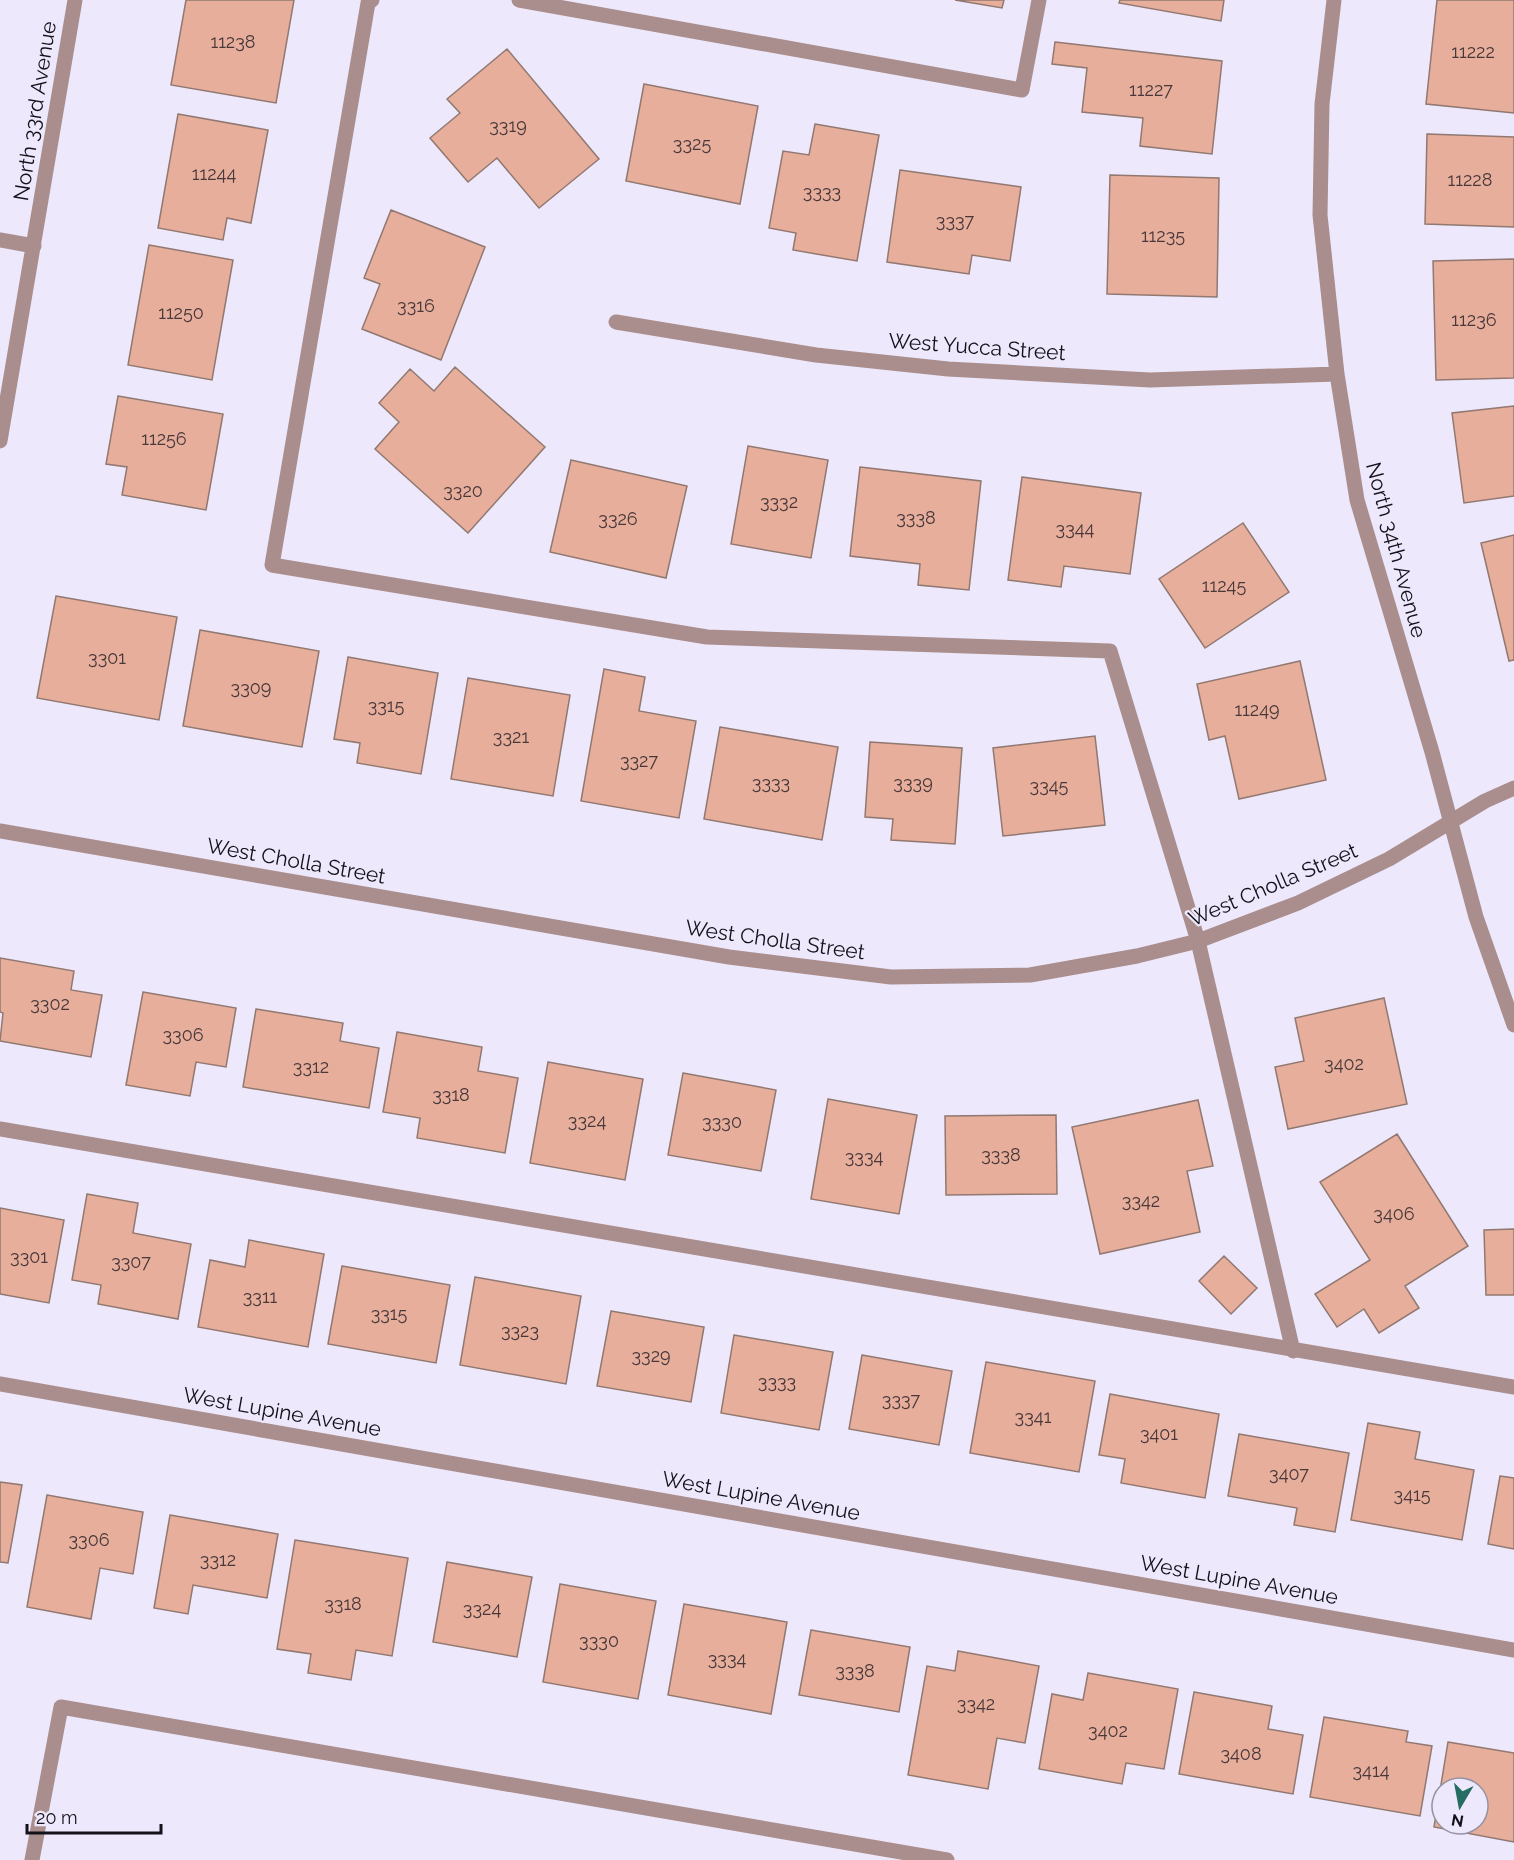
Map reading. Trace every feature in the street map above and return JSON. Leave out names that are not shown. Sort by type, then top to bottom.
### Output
[{"type":"street","name":"North 33rd Avenue","points":[[0,441],[75,0]]},
{"type":"street","points":[[372,0],[368,3],[272,565],[707,637],[1110,651],[1198,942],[1293,1351]]},
{"type":"street","points":[[519,0],[1023,90],[1039,0]]},
{"type":"street","name":"North 34th Avenue","points":[[1334,0],[1322,104],[1320,214],[1337,374],[1357,500],[1451,822],[1476,917],[1514,1025]]},
{"type":"street","points":[[0,240],[34,246]]},
{"type":"street","name":"West Yucca Street","points":[[616,322],[816,355],[948,369],[1150,380],[1337,374]]},
{"type":"street","name":"West Cholla Street","points":[[0,831],[729,957],[891,977],[1030,975],[1137,956],[1198,942],[1298,903],[1389,859],[1485,801],[1514,788]]},
{"type":"street","points":[[0,1129],[1514,1387]]},
{"type":"street","name":"West Lupine Avenue","points":[[0,1384],[1514,1650]]},
{"type":"street","points":[[32,1860],[61,1707],[947,1860]]},
{"type":"building","points":[[186,0],[294,0],[276,103],[171,85]]},
{"type":"building","points":[[955,0],[1004,0],[1002,8]]},
{"type":"building","points":[[1120,0],[1224,0],[1221,21],[1119,3]]},
{"type":"building","points":[[1437,0],[1514,0],[1514,113],[1426,104]]},
{"type":"building","points":[[1055,42],[1222,61],[1212,154],[1140,146],[1143,118],[1082,112],[1087,68],[1052,64]]},
{"type":"building","points":[[507,49],[599,159],[539,208],[497,158],[468,182],[430,138],[460,113],[447,99]]},
{"type":"building","points":[[644,84],[758,106],[740,204],[626,181]]},
{"type":"building","points":[[178,114],[268,130],[251,223],[227,218],[223,240],[158,228]]},
{"type":"building","points":[[815,124],[879,135],[857,261],[793,250],[796,233],[769,228],[783,151],[809,155]]},
{"type":"building","points":[[1427,134],[1514,137],[1514,227],[1425,224]]},
{"type":"building","points":[[900,170],[1021,187],[1010,261],[972,255],[969,274],[887,262]]},
{"type":"building","points":[[1110,175],[1219,178],[1217,297],[1107,294]]},
{"type":"building","points":[[391,210],[485,247],[441,360],[362,329],[380,284],[364,278]]},
{"type":"building","points":[[149,245],[233,260],[212,380],[128,365]]},
{"type":"building","points":[[1514,259],[1514,378],[1436,380],[1433,261]]},
{"type":"building","points":[[455,367],[545,447],[468,533],[375,449],[399,422],[379,403],[410,369],[434,391]]},
{"type":"building","points":[[118,396],[223,414],[206,510],[122,495],[127,467],[106,464]]},
{"type":"building","points":[[1514,406],[1514,496],[1464,503],[1452,413]]},
{"type":"building","points":[[748,446],[828,460],[811,558],[731,544]]},
{"type":"building","points":[[571,460],[687,486],[666,578],[550,552]]},
{"type":"building","points":[[860,467],[981,481],[969,590],[918,585],[920,564],[850,556]]},
{"type":"building","points":[[1022,477],[1141,493],[1130,574],[1064,566],[1061,587],[1008,580]]},
{"type":"building","points":[[1243,523],[1289,592],[1205,648],[1159,579]]},
{"type":"building","points":[[1514,535],[1514,660],[1509,661],[1481,543]]},
{"type":"building","points":[[56,596],[177,617],[159,720],[37,698]]},
{"type":"building","points":[[200,630],[319,651],[302,747],[183,726]]},
{"type":"building","points":[[348,657],[438,673],[421,774],[357,763],[360,743],[334,739]]},
{"type":"building","points":[[1300,661],[1326,780],[1239,799],[1225,736],[1209,740],[1197,684]]},
{"type":"building","points":[[604,669],[645,677],[639,711],[696,721],[679,818],[581,801]]},
{"type":"building","points":[[468,678],[570,695],[553,796],[451,779]]},
{"type":"building","points":[[720,727],[838,747],[822,840],[704,819]]},
{"type":"building","points":[[1095,736],[1105,825],[1003,836],[993,748]]},
{"type":"building","points":[[870,742],[962,748],[955,844],[891,840],[893,819],[865,817]]},
{"type":"building","points":[[0,958],[74,971],[71,990],[102,995],[91,1057],[0,1041],[3,1013],[0,1012]]},
{"type":"building","points":[[143,992],[236,1008],[226,1067],[196,1062],[190,1096],[126,1085]]},
{"type":"building","points":[[1384,998],[1407,1104],[1288,1129],[1275,1067],[1304,1061],[1295,1018]]},
{"type":"building","points":[[256,1009],[343,1023],[340,1041],[379,1048],[369,1108],[243,1087]]},
{"type":"building","points":[[397,1032],[482,1047],[478,1071],[518,1078],[505,1153],[417,1138],[420,1118],[383,1112]]},
{"type":"building","points":[[548,1062],[643,1079],[625,1180],[530,1163]]},
{"type":"building","points":[[683,1073],[776,1090],[761,1171],[668,1155]]},
{"type":"building","points":[[828,1099],[917,1115],[899,1214],[811,1199]]},
{"type":"building","points":[[1198,1100],[1213,1166],[1187,1171],[1200,1232],[1100,1254],[1072,1127]]},
{"type":"building","points":[[1056,1115],[1057,1194],[946,1195],[945,1116]]},
{"type":"building","points":[[1397,1134],[1468,1246],[1405,1286],[1419,1308],[1379,1333],[1364,1309],[1337,1327],[1315,1294],[1370,1260],[1320,1182]]},
{"type":"building","points":[[87,1194],[138,1203],[133,1233],[191,1244],[178,1319],[98,1304],[101,1285],[72,1280]]},
{"type":"building","points":[[0,1208],[64,1220],[49,1303],[0,1294]]},
{"type":"building","points":[[1514,1229],[1514,1295],[1486,1295],[1484,1230]]},
{"type":"building","points":[[249,1240],[324,1254],[308,1347],[198,1327],[210,1260],[245,1267]]},
{"type":"building","points":[[1224,1256],[1257,1288],[1231,1314],[1199,1281]]},
{"type":"building","points":[[342,1266],[450,1285],[436,1363],[328,1344]]},
{"type":"building","points":[[475,1277],[581,1296],[566,1384],[460,1365]]},
{"type":"building","points":[[611,1311],[704,1327],[691,1402],[597,1386]]},
{"type":"building","points":[[734,1335],[833,1352],[819,1430],[721,1413]]},
{"type":"building","points":[[862,1355],[952,1371],[939,1445],[849,1429]]},
{"type":"building","points":[[986,1362],[1095,1381],[1079,1472],[970,1453]]},
{"type":"building","points":[[1110,1394],[1219,1414],[1205,1498],[1121,1483],[1125,1459],[1099,1455]]},
{"type":"building","points":[[1368,1423],[1420,1432],[1415,1459],[1474,1470],[1462,1540],[1351,1520]]},
{"type":"building","points":[[1239,1434],[1349,1453],[1335,1532],[1294,1525],[1297,1508],[1228,1496]]},
{"type":"building","points":[[1500,1476],[1514,1478],[1514,1549],[1488,1544]]},
{"type":"building","points":[[0,1482],[22,1485],[8,1563],[0,1562]]},
{"type":"building","points":[[47,1495],[143,1512],[133,1574],[100,1568],[91,1619],[27,1607]]},
{"type":"building","points":[[170,1515],[278,1534],[267,1598],[193,1585],[188,1614],[154,1608]]},
{"type":"building","points":[[295,1540],[408,1558],[392,1656],[356,1650],[351,1680],[308,1673],[311,1654],[277,1649]]},
{"type":"building","points":[[447,1562],[532,1577],[517,1657],[433,1642]]},
{"type":"building","points":[[560,1584],[656,1601],[638,1699],[543,1682]]},
{"type":"building","points":[[684,1604],[787,1622],[771,1714],[668,1695]]},
{"type":"building","points":[[811,1630],[910,1647],[899,1712],[799,1695]]},
{"type":"building","points":[[958,1651],[1039,1666],[1025,1743],[997,1738],[988,1789],[908,1775],[927,1666],[955,1671]]},
{"type":"building","points":[[1088,1673],[1178,1689],[1164,1769],[1126,1763],[1122,1784],[1039,1769],[1052,1694],[1083,1700]]},
{"type":"building","points":[[1194,1692],[1272,1706],[1268,1729],[1303,1735],[1293,1794],[1179,1774]]},
{"type":"building","points":[[1324,1717],[1408,1731],[1406,1742],[1432,1746],[1420,1816],[1310,1797]]},
{"type":"building","points":[[1448,1742],[1514,1753],[1514,1842],[1482,1836],[1490,1836],[1490,1776],[1442,1776]]}]
